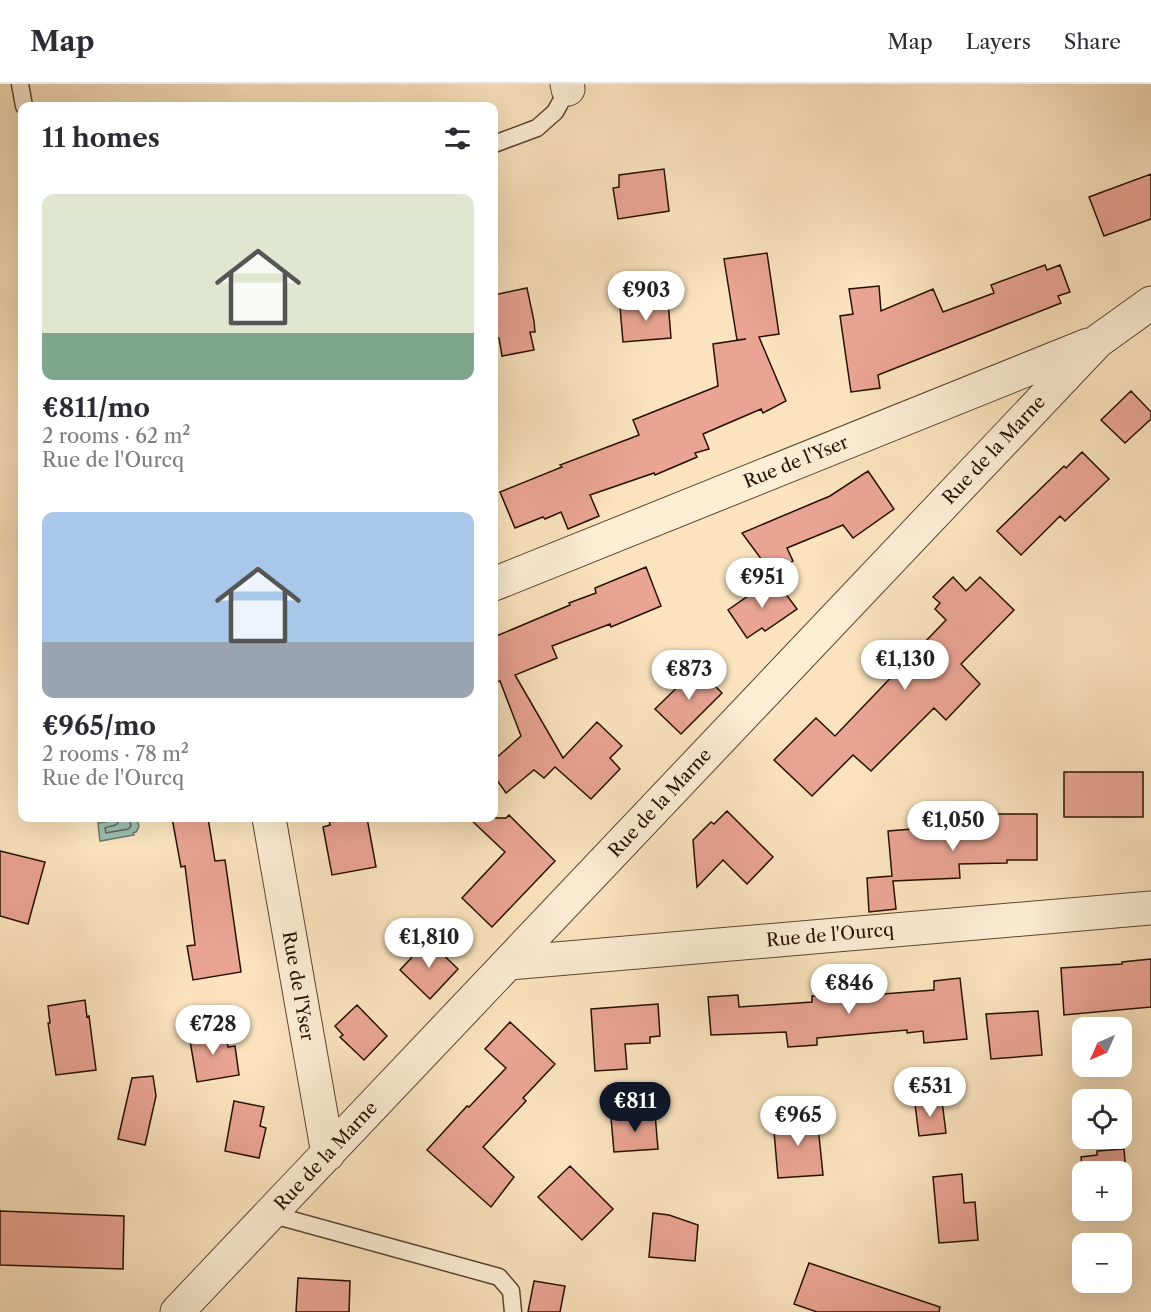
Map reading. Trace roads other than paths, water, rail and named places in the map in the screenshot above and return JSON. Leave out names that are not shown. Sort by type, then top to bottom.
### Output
[{"type":"street","name":"Rue de la Marne","points":[[177,1312],[1098,341],[1151,303]]},
{"type":"street","name":"Rue de l'Yser","points":[[498,582],[1098,341]]},
{"type":"street","name":"Rue de l'Yser","points":[[270,822],[328,1154]]},
{"type":"street","name":"Rue de l'Ourcq","points":[[509,963],[1151,908]]},
{"type":"lane","points":[[20,84],[23,102]]},
{"type":"lane","points":[[498,143],[537,128],[555,112],[568,86]]},
{"type":"lane","points":[[270,1215],[499,1277],[511,1291],[513,1312]]},
{"type":"water","points":[[137,822],[139,826],[133,833],[134,835],[100,841],[98,823]]}]
